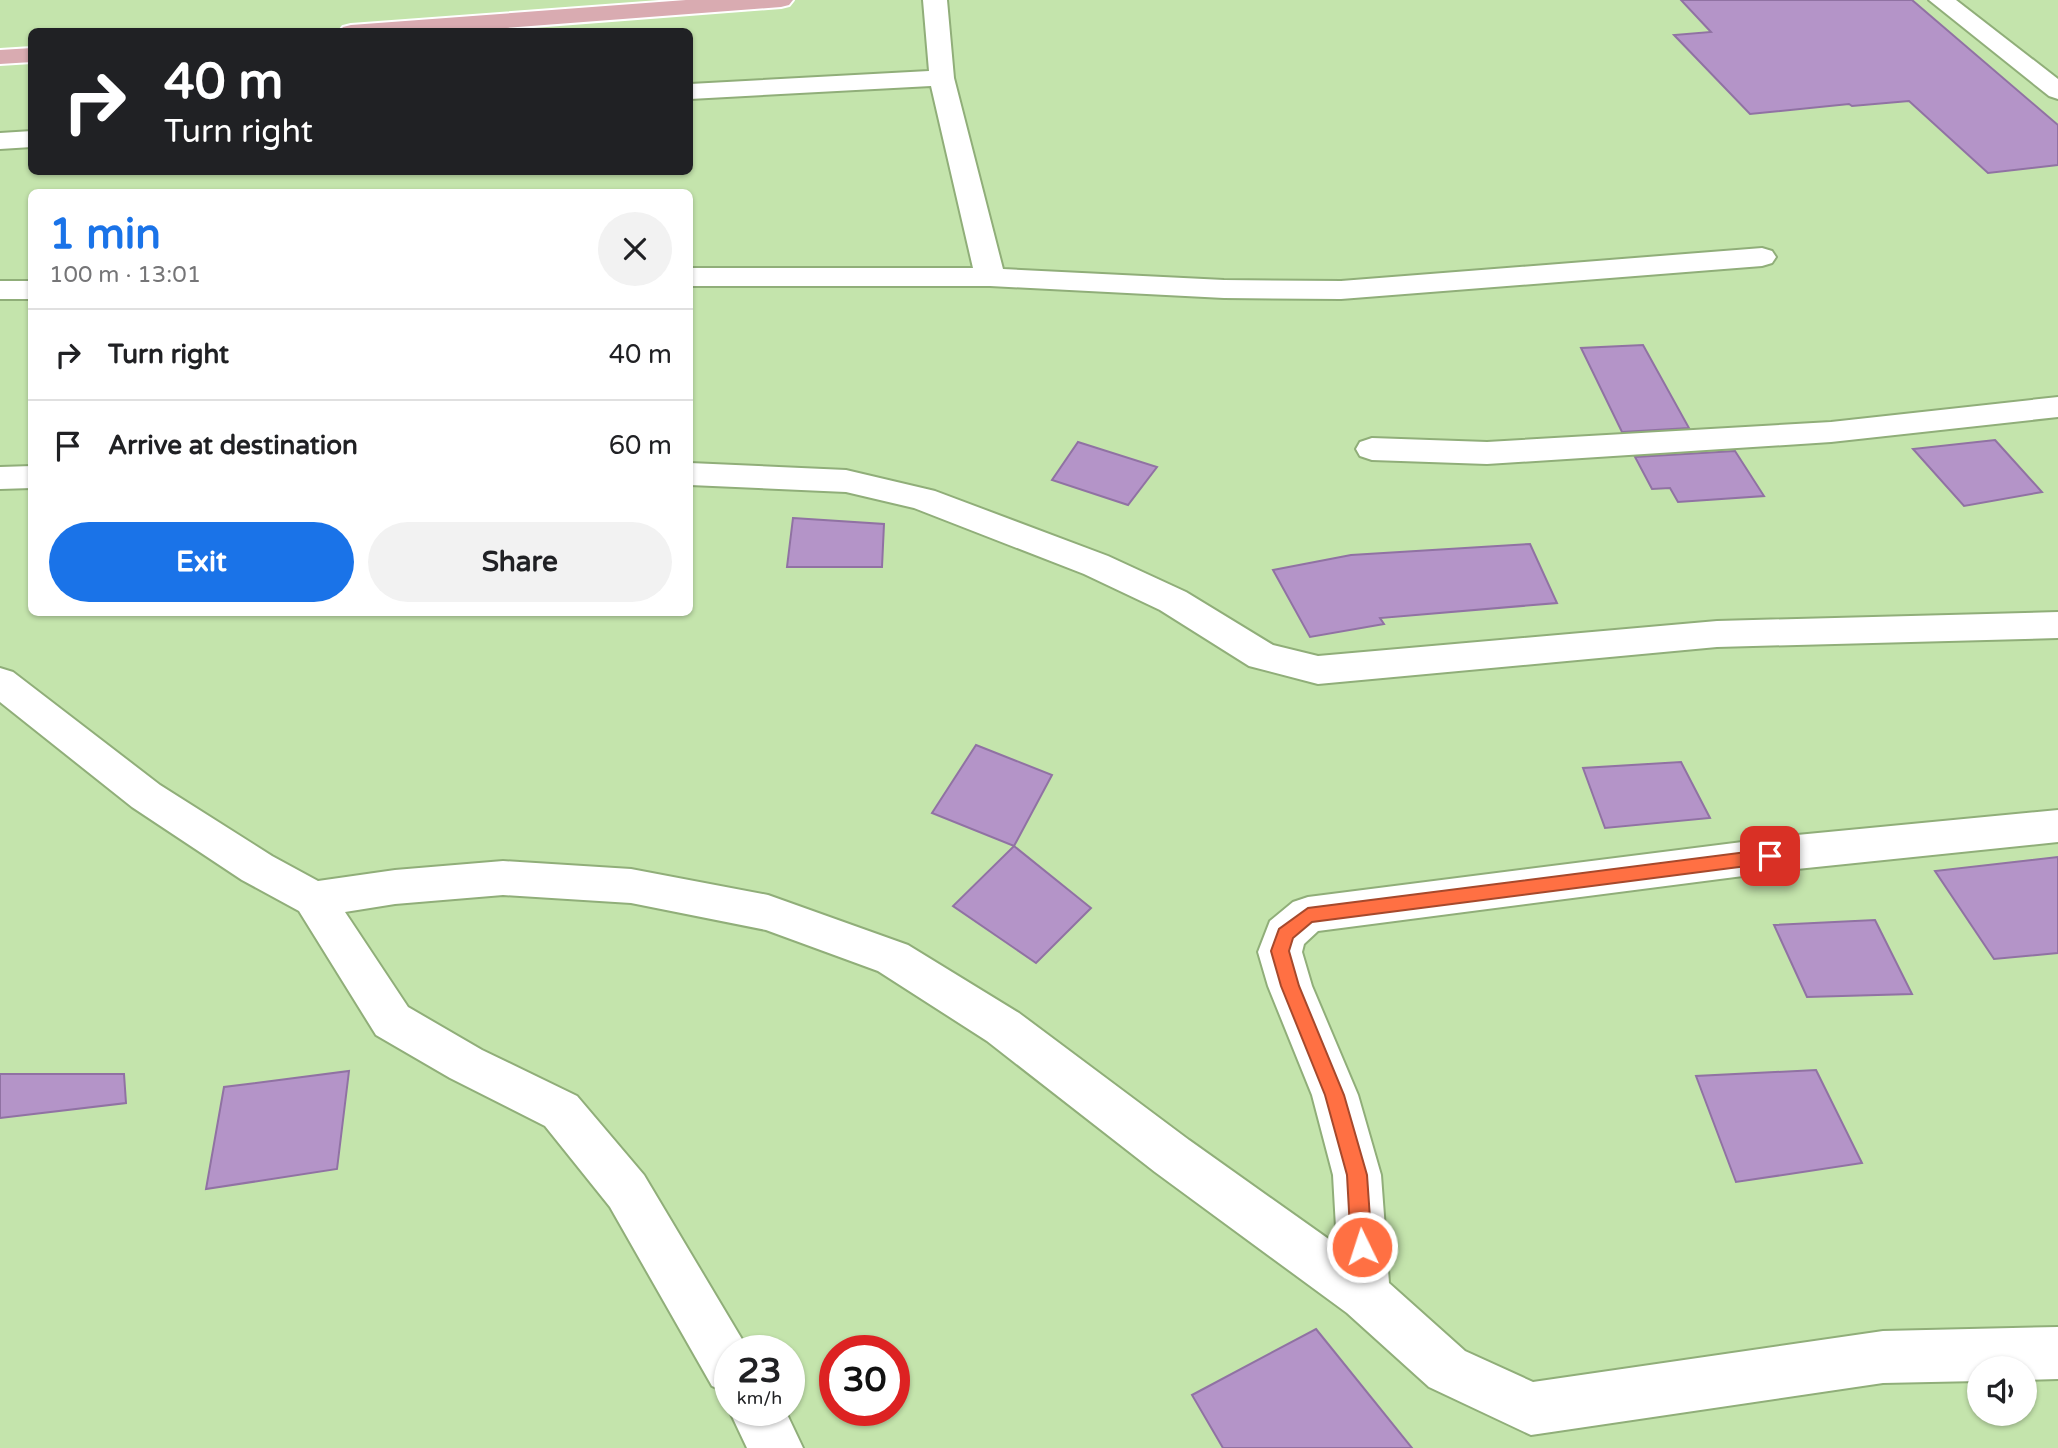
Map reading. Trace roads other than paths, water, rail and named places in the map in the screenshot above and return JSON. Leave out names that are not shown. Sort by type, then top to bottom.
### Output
[{"type":"main road","points":[[405,28],[781,0]]},
{"type":"main road","points":[[0,57],[28,55]]},
{"type":"street","points":[[935,0],[942,78],[990,277]]},
{"type":"street","points":[[1941,0],[2058,91]]},
{"type":"street","points":[[693,92],[942,78]]},
{"type":"street","points":[[0,141],[28,139]]},
{"type":"street","points":[[693,277],[990,277],[1224,289],[1340,290],[1762,257]]},
{"type":"street","points":[[0,290],[28,290]]},
{"type":"street","points":[[1373,449],[1487,453],[1818,433],[2058,407]]},
{"type":"street","points":[[693,474],[846,481],[923,499],[1096,565],[1173,601],[1262,656],[1318,670],[1717,634],[2058,625]]},
{"type":"street","points":[[0,478],[28,477]]},
{"type":"street","points":[[0,682],[146,796],[257,868],[314,899],[392,1021],[466,1064],[561,1111],[626,1191],[714,1341]]},
{"type":"street","points":[[1365,1295],[1357,1175],[1335,1095],[1290,986],[1280,951],[1285,934],[1308,915],[1797,852],[2058,825]]},
{"type":"street","points":[[314,899],[395,887],[503,878],[631,886],[768,913],[893,958],[1003,1027],[1172,1156],[1365,1295],[1447,1369],[1531,1409],[1883,1357],[2058,1353]]},
{"type":"street","points":[[764,1426],[776,1448]]}]
